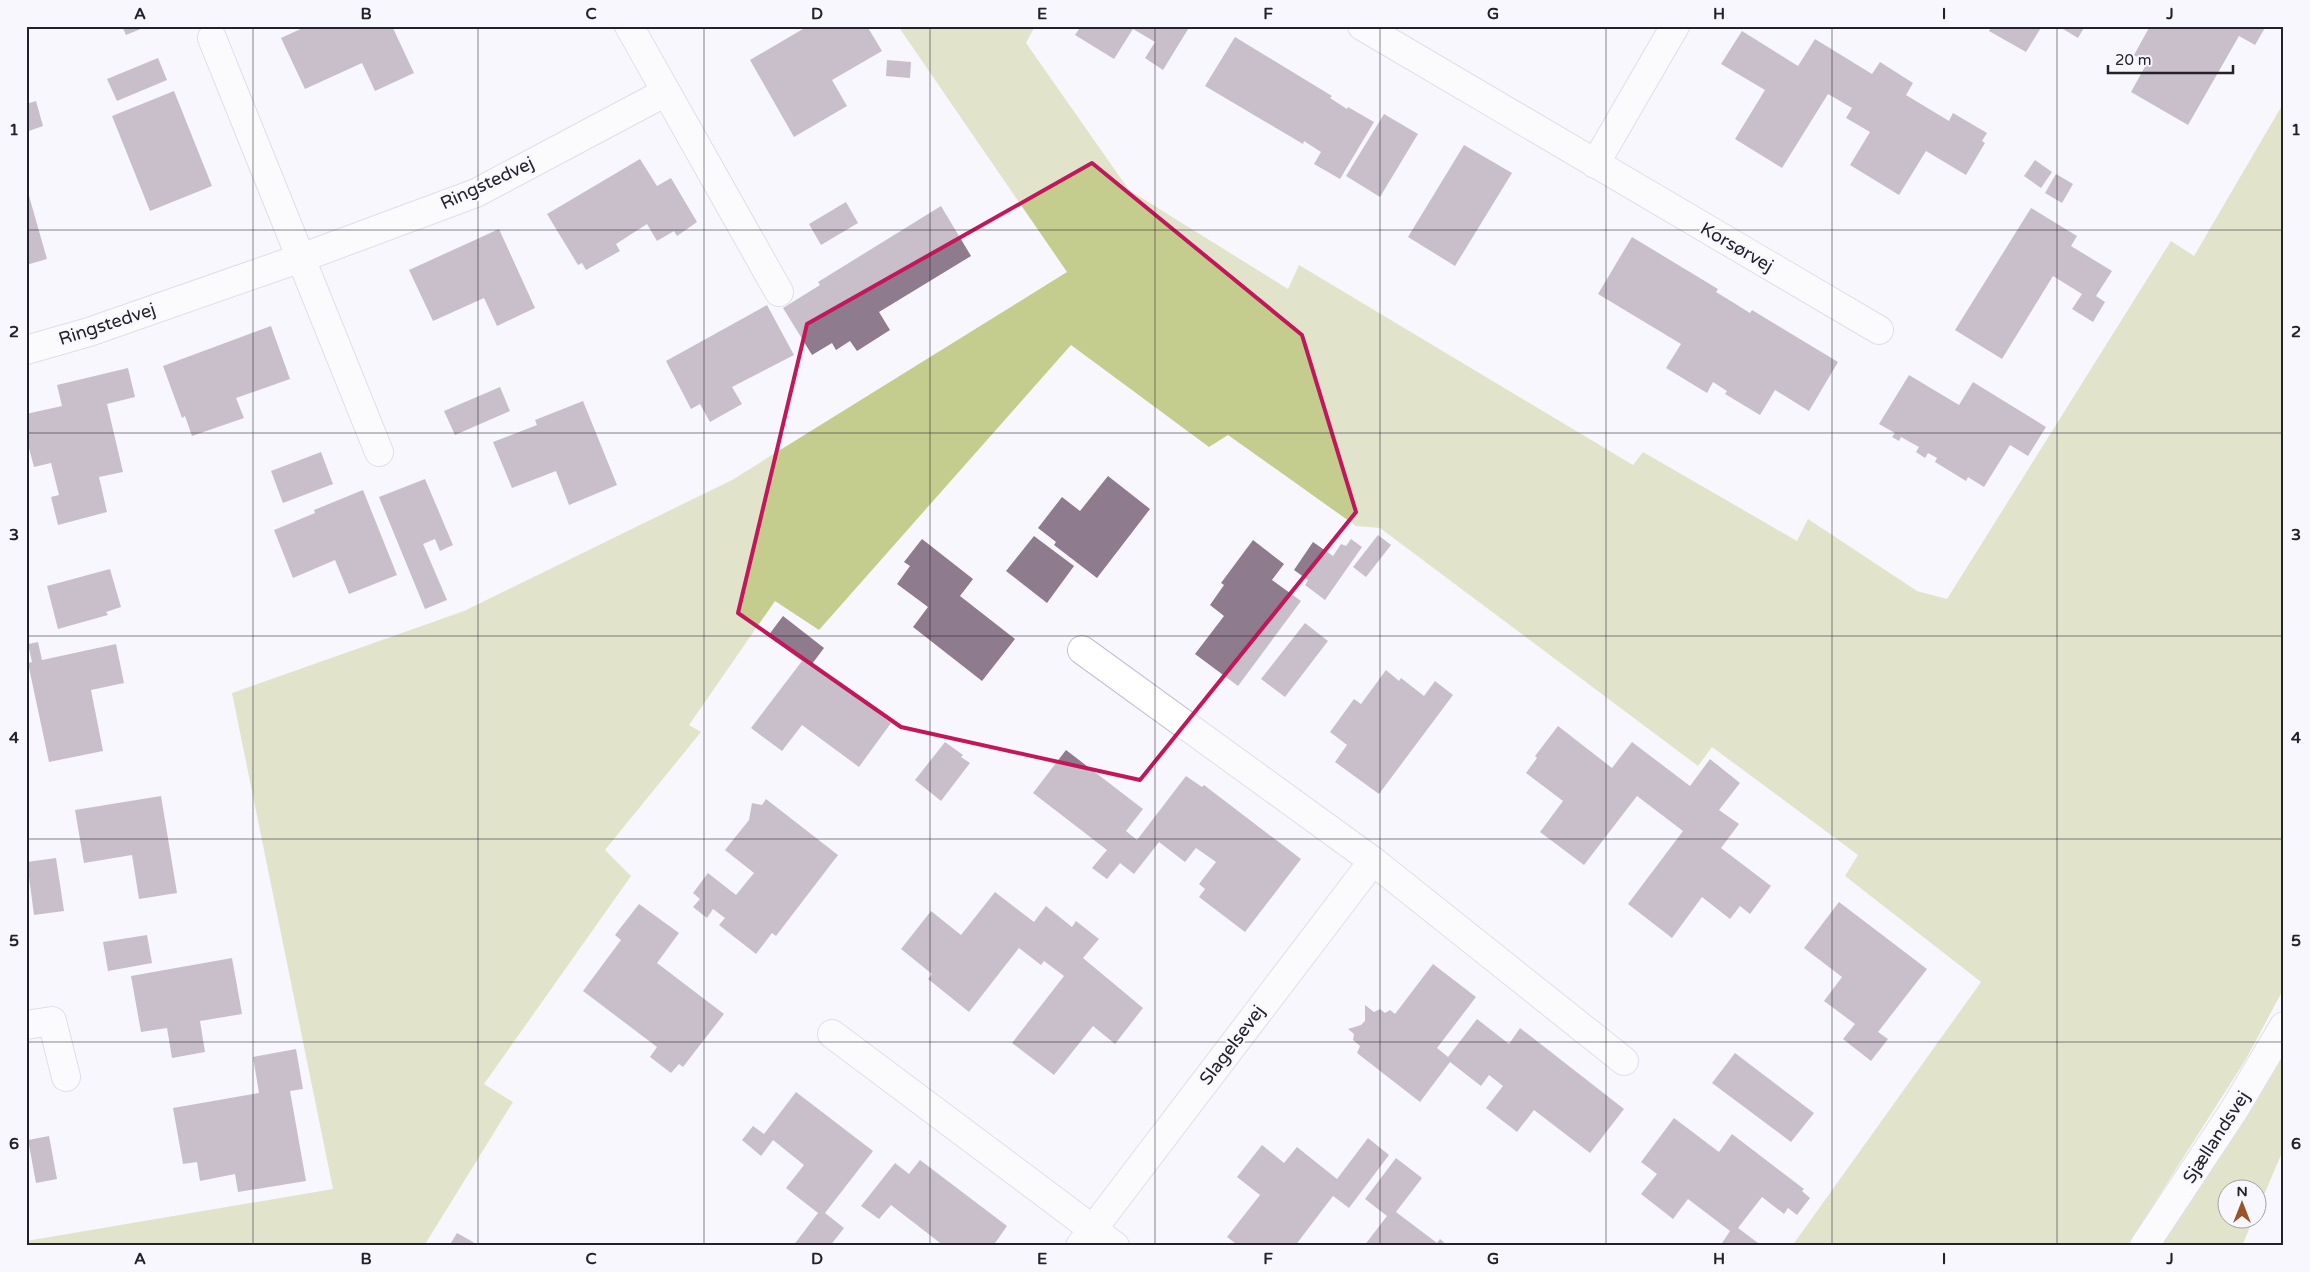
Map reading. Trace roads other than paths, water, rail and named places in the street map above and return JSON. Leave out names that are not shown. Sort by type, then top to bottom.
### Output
[{"type":"street","points":[[629,26],[779,292]]},
{"type":"street","name":"Korsørvej","points":[[1362,26],[1879,330]]},
{"type":"street","points":[[1595,164],[1675,26]]},
{"type":"street","points":[[212,38],[379,452]]},
{"type":"street","name":"Ringstedvej","points":[[26,350],[90,332],[301,258],[476,193],[666,92]]},
{"type":"street","points":[[1082,650],[1373,862],[1624,1061]]},
{"type":"street","name":"Slagelsevej","points":[[1086,1237],[1373,862]]},
{"type":"street","points":[[26,1025],[52,1021],[66,1078]]},
{"type":"street","name":"Sjællandsvej","points":[[2144,1246],[2234,1110],[2284,1026]]},
{"type":"street","points":[[832,1034],[1086,1237],[1115,1246]]}]
